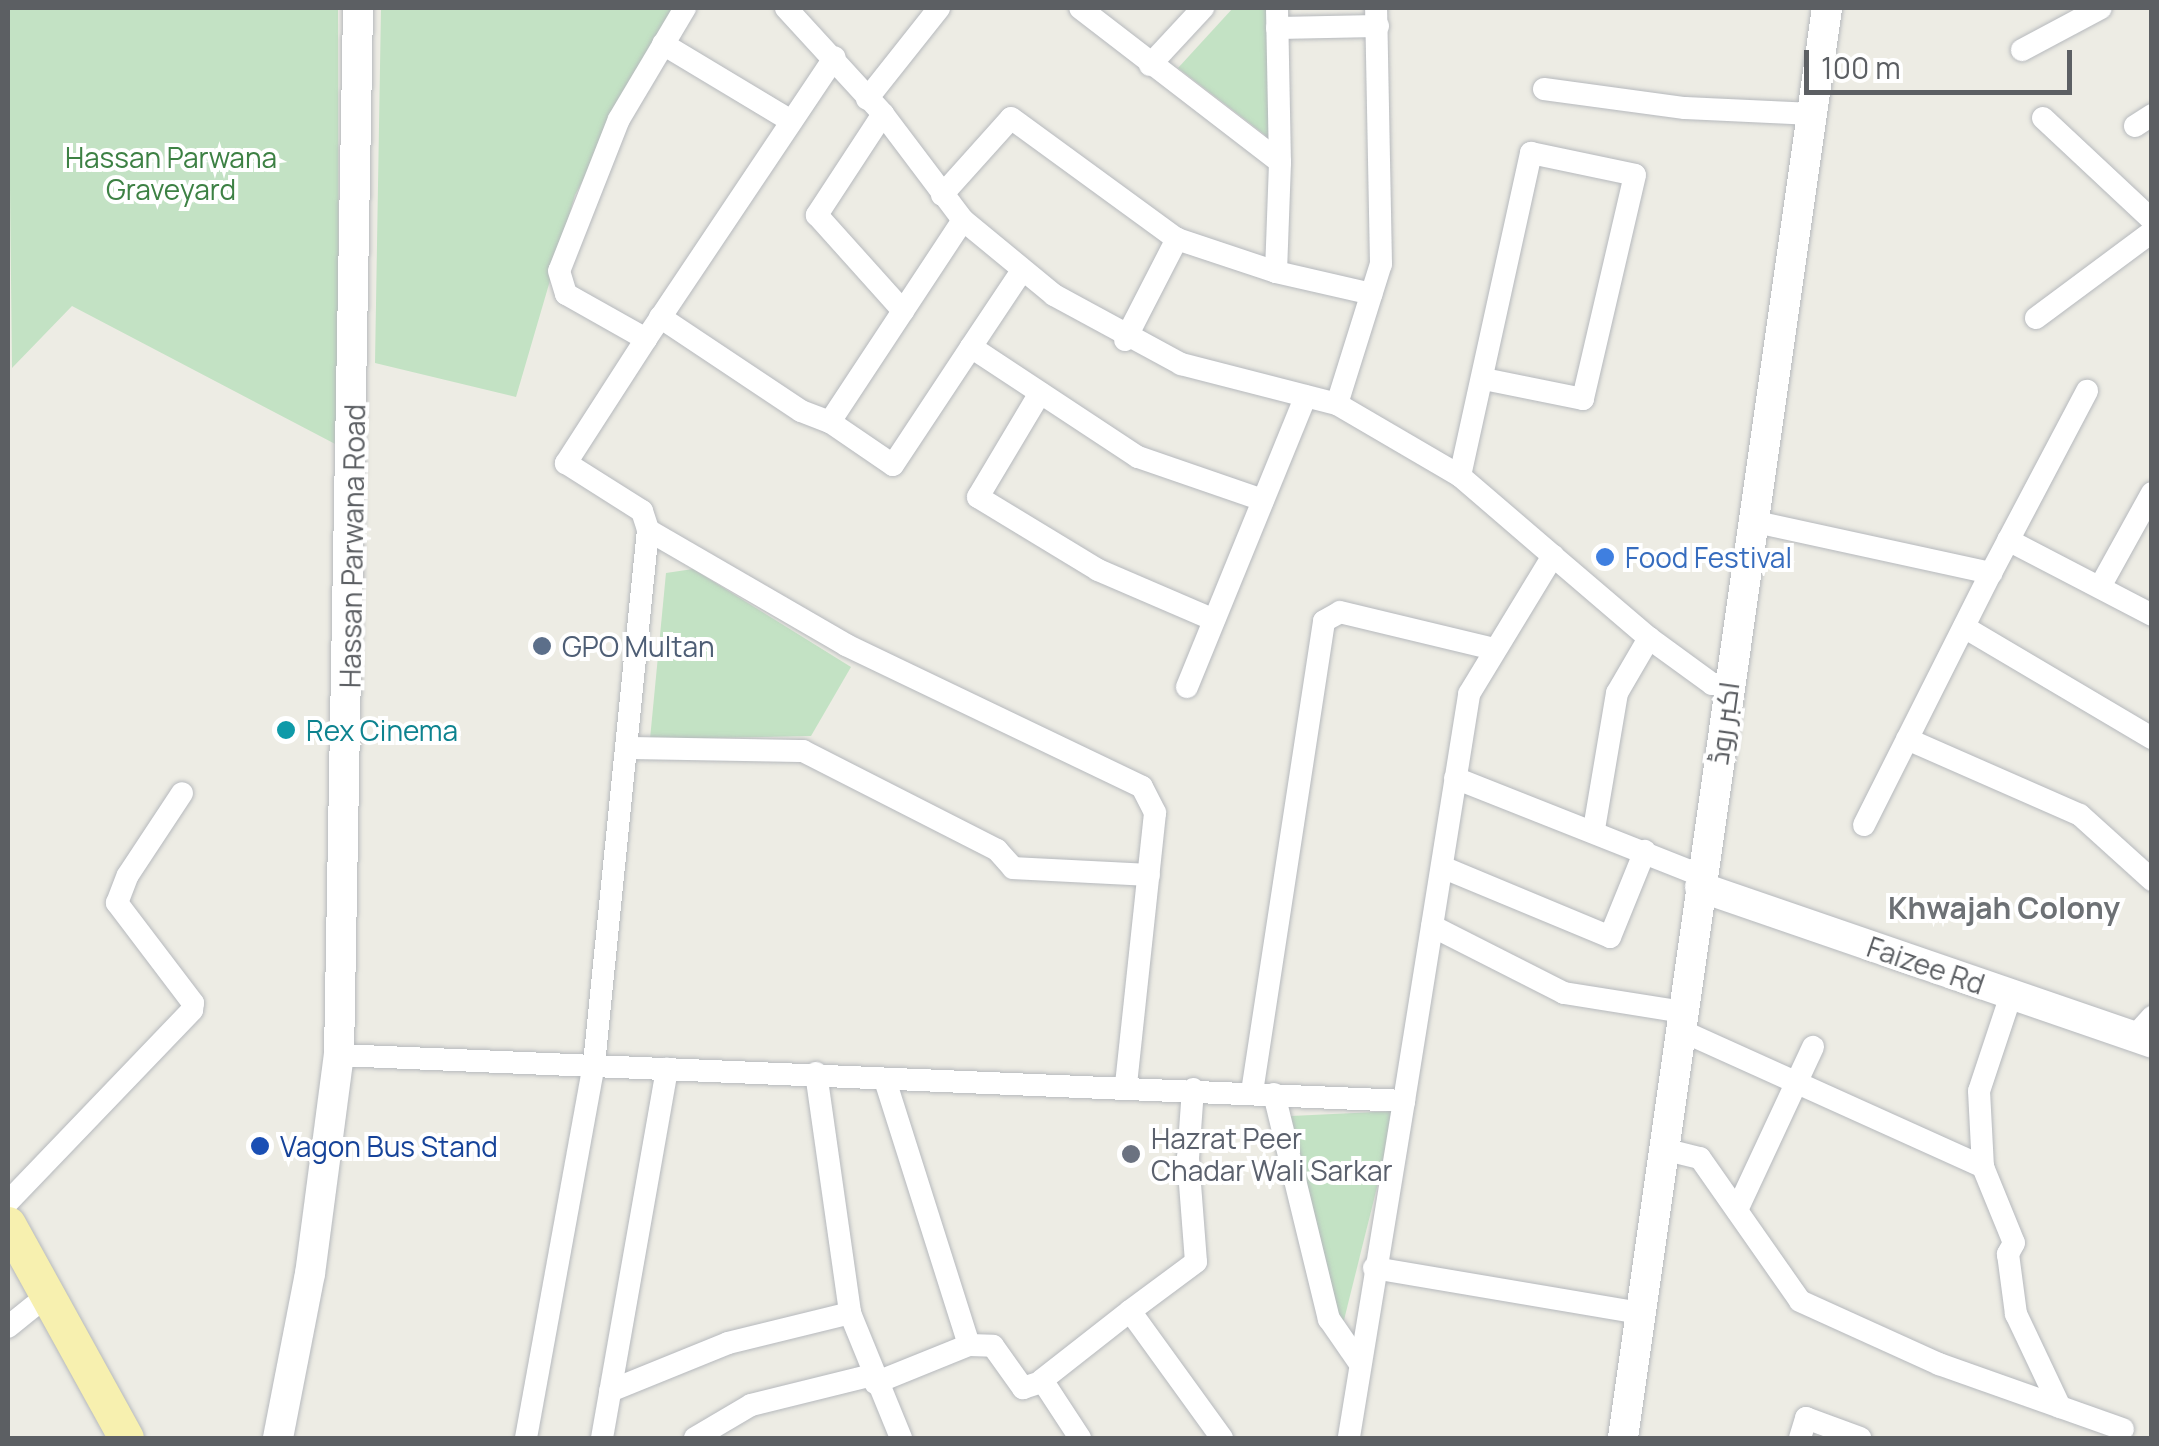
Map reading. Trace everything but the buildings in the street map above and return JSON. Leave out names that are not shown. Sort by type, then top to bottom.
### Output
[{"type":"main road","name":"Hassan Parwana Road","points":[[278,1438],[310,1274],[339,1055],[350,739],[358,8]]},
{"type":"main road","name":"اکبر روڈ","points":[[1623,1438],[1827,8]]},
{"type":"main road","name":"Faizee Rd","points":[[1701,882],[2011,995],[2146,1032]]},
{"type":"main road","points":[[8,1224],[126,1438]]},
{"type":"main road","points":[[8,1258],[21,1316],[107,1438]]},
{"type":"street","points":[[646,338],[566,294],[559,271],[607,145],[685,8]]},
{"type":"street","points":[[903,311],[817,215],[875,106],[939,8]]},
{"type":"street","points":[[1080,8],[1280,162]]},
{"type":"street","points":[[1150,64],[1202,8]]},
{"type":"street","points":[[2022,50],[2102,8]]},
{"type":"street","points":[[801,13],[963,220],[1021,272],[1126,340],[1181,364],[1337,404],[1460,476],[1649,638],[1712,684],[1728,684]]},
{"type":"street","points":[[1276,272],[1280,162],[1277,18],[1377,17],[1380,264],[1337,404]]},
{"type":"street","points":[[663,44],[792,121]]},
{"type":"street","points":[[526,1438],[594,1064],[648,530],[642,511],[566,463],[835,57]]},
{"type":"street","points":[[1544,89],[1686,108],[1812,114]]},
{"type":"street","points":[[942,195],[1011,118],[1177,238],[1276,272],[1372,294]]},
{"type":"street","points":[[2043,118],[2147,209]]},
{"type":"street","points":[[1460,476],[1531,153],[1636,175],[1583,399],[1484,379]]},
{"type":"street","points":[[830,422],[963,220]]},
{"type":"street","points":[[2036,318],[2152,232]]},
{"type":"street","points":[[1126,340],[1177,238]]},
{"type":"street","points":[[660,317],[801,411],[830,422],[893,465],[1021,272]]},
{"type":"street","points":[[971,347],[1138,457],[1263,500]]},
{"type":"street","points":[[1864,825],[1990,573],[2087,391]]},
{"type":"street","points":[[1040,393],[978,497],[1098,570],[1214,620]]},
{"type":"street","points":[[1187,688],[1306,396]]},
{"type":"street","points":[[2100,585],[2152,493]]},
{"type":"street","points":[[1752,521],[1990,573]]},
{"type":"street","points":[[648,530],[846,645],[1132,778],[1152,797],[1156,812],[1126,1086]]},
{"type":"street","points":[[2008,540],[2152,615]]},
{"type":"street","points":[[1349,1438],[1358,1361],[1470,694],[1553,556]]},
{"type":"street","points":[[1358,1361],[1329,1319],[1263,1093],[1324,622],[1340,612],[1494,649]]},
{"type":"street","points":[[1964,627],[2152,738]]},
{"type":"street","points":[[1594,829],[1616,693],[1649,638]]},
{"type":"street","points":[[1906,740],[2080,815],[2152,880]]},
{"type":"street","points":[[628,748],[804,751],[998,850],[1013,868],[1149,874]]},
{"type":"street","points":[[1454,778],[1594,829],[1701,882]]},
{"type":"street","points":[[8,1202],[192,1010],[194,1003],[117,903],[128,875],[182,792]]},
{"type":"street","points":[[1442,867],[1610,937],[1645,851]]},
{"type":"street","points":[[1432,926],[1547,987],[1681,1021],[1797,1085],[1983,1167]]},
{"type":"street","points":[[2011,995],[1980,1091],[1983,1167],[2014,1243],[2008,1254],[2016,1314],[2060,1407]]},
{"type":"street","points":[[1737,1210],[1814,1047]]},
{"type":"street","points":[[339,1055],[1404,1101]]},
{"type":"street","points":[[602,1438],[668,1069]]},
{"type":"street","points":[[816,1073],[850,1313],[873,1379],[901,1438]]},
{"type":"street","points":[[884,1080],[969,1345]]},
{"type":"street","points":[[695,1438],[751,1406],[873,1379],[969,1345],[993,1346],[1023,1388],[1042,1382],[1196,1262],[1188,1158],[1193,1089]]},
{"type":"street","points":[[1662,1149],[1700,1158],[1800,1301],[1938,1364],[2123,1430]]},
{"type":"street","points":[[1374,1268],[1640,1313]]},
{"type":"street","points":[[1130,1311],[1222,1438]]},
{"type":"street","points":[[610,1391],[728,1343],[850,1313]]},
{"type":"street","points":[[1042,1382],[1080,1438]]},
{"type":"street","points":[[1800,1438],[1806,1418],[1860,1438]]},
{"type":"green space","name":"Hassan Parwana Graveyard","points":[[8,8],[338,8],[339,446],[72,306],[12,368]]},
{"type":"green space","points":[[381,8],[677,8],[575,195],[516,397],[375,363]]},
{"type":"green space","points":[[1233,8],[1272,8],[1269,138],[1178,68]]},
{"type":"green space","points":[[693,569],[851,667],[811,736],[650,739],[666,573]]},
{"type":"green space","points":[[1396,1111],[1342,1328],[1291,1116]]},
{"type":"place","name":"Food Festival","points":[[1605,557]]},
{"type":"place","name":"GPO Multan","points":[[542,646]]},
{"type":"place","name":"Rex Cinema","points":[[286,730]]},
{"type":"place","name":"Vagon Bus Stand","points":[[260,1146]]},
{"type":"place","name":"Hazrat Peer Chadar Wali Sarkar","points":[[1131,1154]]},
{"type":"district","name":"Khwajah Colony","points":[[2004,908]]}]
